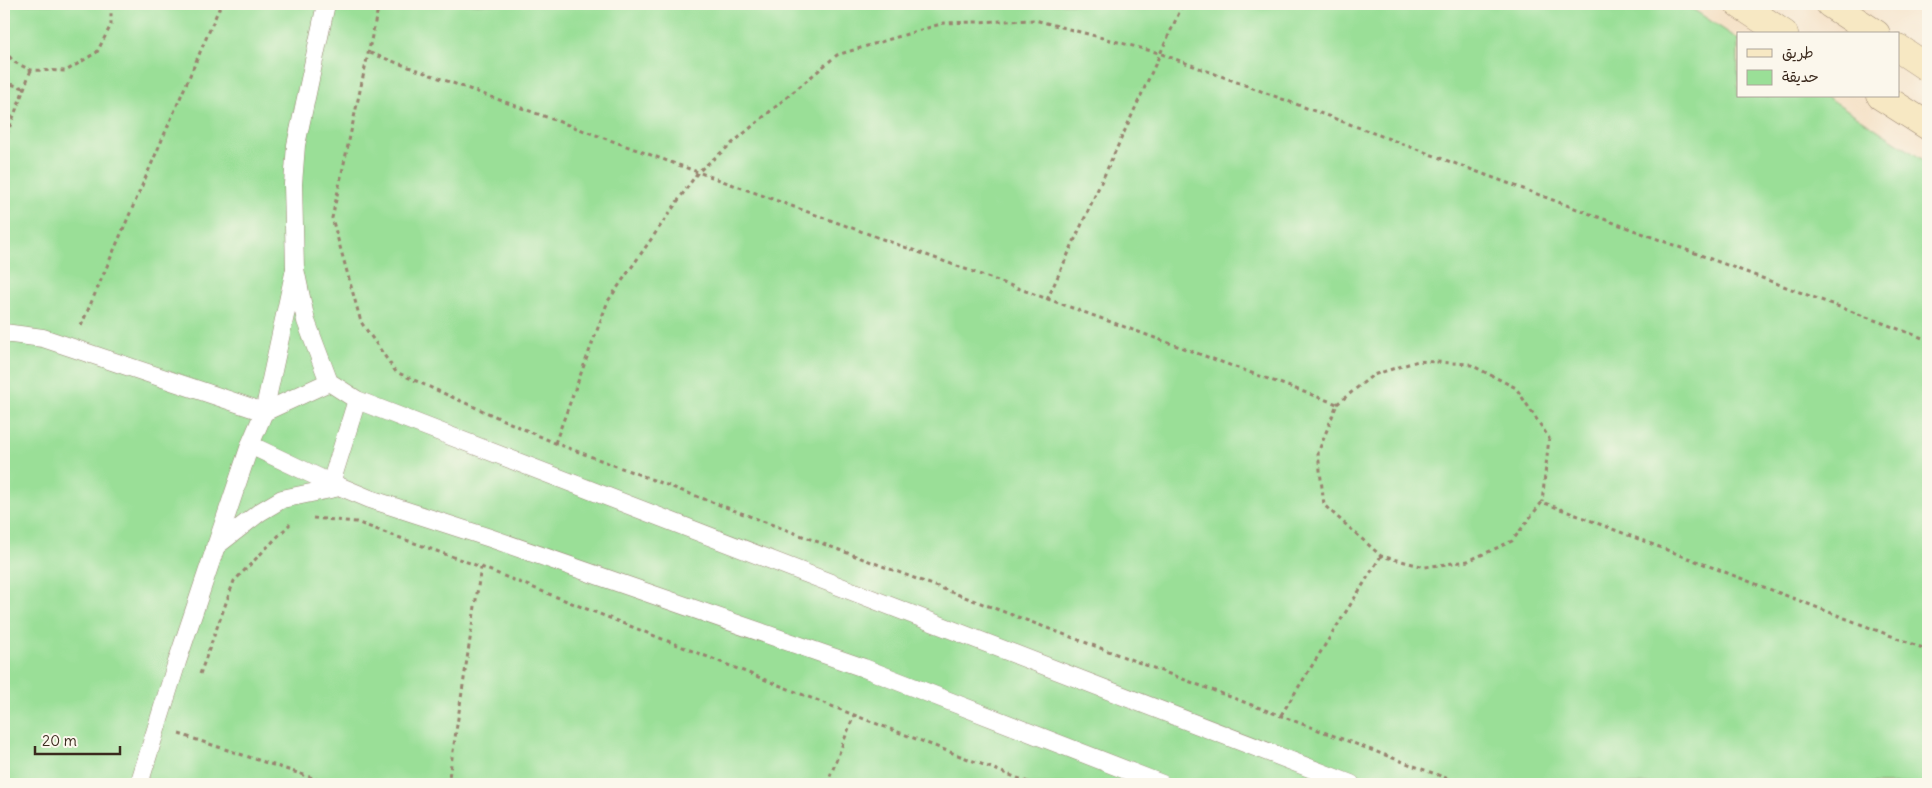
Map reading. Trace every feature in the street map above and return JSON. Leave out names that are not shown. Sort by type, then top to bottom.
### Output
[{"type":"main road","points":[[1739,4],[1781,32]]},
{"type":"main road","points":[[1830,4],[1873,32]]},
{"type":"main road","points":[[1900,49],[1928,68]]},
{"type":"main road","points":[[1884,98],[1928,126]]},
{"type":"lane","points":[[326,4],[296,145],[293,184],[295,269],[306,321],[329,382],[357,400],[1351,784]]},
{"type":"lane","points":[[139,784],[215,547],[250,444],[264,412],[295,269]]},
{"type":"lane","points":[[4,333],[43,338],[264,412],[329,382]]},
{"type":"lane","points":[[336,485],[357,400]]},
{"type":"lane","points":[[250,444],[370,499],[490,538],[864,668],[1162,784]]},
{"type":"lane","points":[[215,547],[260,512],[282,499],[336,485]]},
{"type":"path","points":[[4,50],[14,62],[31,70],[66,71],[96,52],[111,26],[111,4]]},
{"type":"path","points":[[72,347],[221,4]]},
{"type":"path","points":[[379,4],[370,53],[332,218],[360,322],[396,372],[555,443],[1462,784]]},
{"type":"path","points":[[1047,300],[1183,4]]},
{"type":"path","points":[[555,443],[608,301],[698,172],[837,55],[944,23],[1035,20],[1159,53],[1928,340]]},
{"type":"path","points":[[370,53],[1337,404]]},
{"type":"path","points":[[4,141],[31,70]]},
{"type":"path","points":[[4,82],[24,88]]},
{"type":"path","points":[[1418,361],[1469,364],[1516,388],[1549,438],[1542,502],[1512,541],[1468,561],[1425,567],[1381,556],[1324,505],[1318,453],[1337,404],[1373,375],[1418,361]]},
{"type":"path","points":[[1542,502],[1928,650]]},
{"type":"path","points":[[234,581],[296,517]]},
{"type":"path","points":[[306,518],[356,522],[481,567],[1033,784]]},
{"type":"path","points":[[1281,715],[1381,556]]},
{"type":"path","points":[[448,784],[481,567]]},
{"type":"path","points":[[827,784],[854,715]]},
{"type":"path","points":[[178,734],[331,784]]},
{"type":"green space","points":[[4,4],[1685,4],[1737,38],[1737,98],[1829,98],[1928,163],[1928,784],[4,784]]}]
